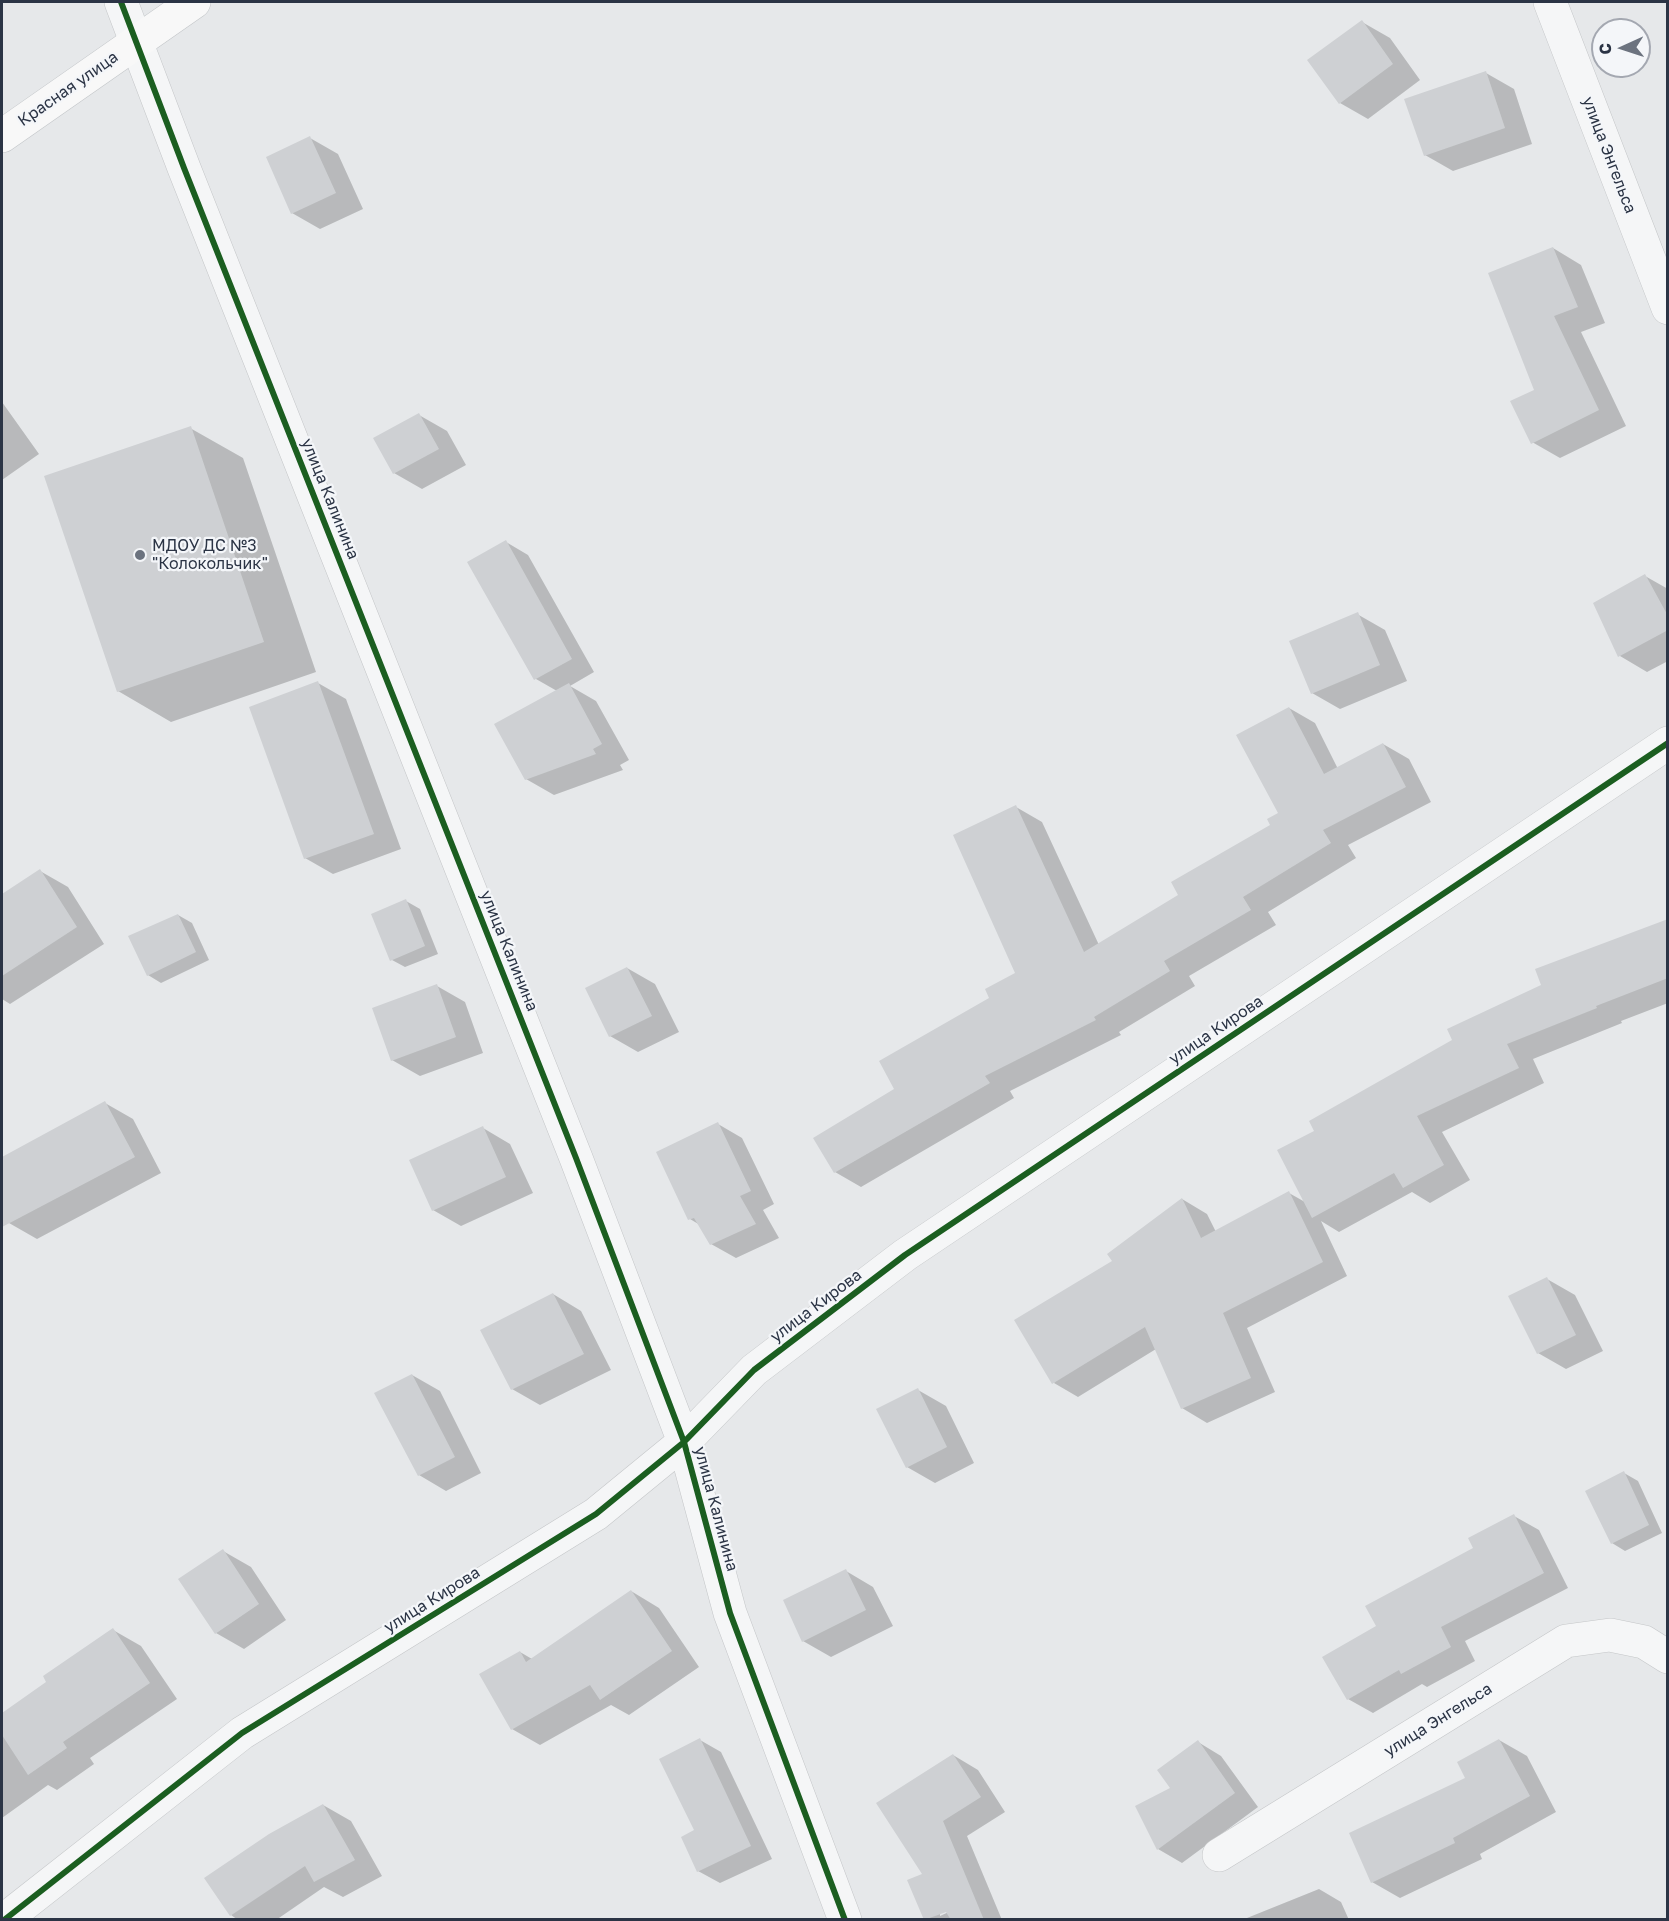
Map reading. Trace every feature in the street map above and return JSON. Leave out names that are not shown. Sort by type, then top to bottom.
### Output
[{"type":"main road","name":"Красная улица","points":[[2,136],[194,2]]},
{"type":"street","name":"улица Калинина","points":[[121,2],[576,1158],[684,1442],[730,1613],[845,1920]]},
{"type":"street","name":"улица Энгельса","points":[[1550,2],[1668,308]]},
{"type":"street","name":"улица Кирова","points":[[4,1920],[242,1733],[596,1515],[684,1442],[754,1370],[905,1255],[1668,743]]},
{"type":"street","name":"улица Энгельса","points":[[1218,1855],[1566,1641],[1610,1635],[1644,1642],[1668,1657]]},
{"type":"building","points":[[1362,20],[1393,64],[1339,104],[1307,60]]},
{"type":"building","points":[[1486,71],[1505,128],[1424,156],[1404,99]]},
{"type":"building","points":[[310,136],[336,193],[291,214],[266,157]]},
{"type":"building","points":[[1553,247],[1578,307],[1554,316],[1599,410],[1531,444],[1510,401],[1534,390],[1488,273]]},
{"type":"building","points":[[419,413],[439,449],[393,474],[373,438]]},
{"type":"building","points":[[191,426],[264,642],[117,692],[44,476]]},
{"type":"building","points":[[506,540],[572,659],[534,680],[467,562]]},
{"type":"building","points":[[1645,574],[1668,616],[1668,630],[1618,657],[1593,603]]},
{"type":"building","points":[[1358,612],[1380,665],[1311,694],[1289,641]]},
{"type":"building","points":[[318,681],[374,834],[304,859],[249,707]]},
{"type":"building","points":[[569,683],[602,744],[593,749],[596,754],[525,780],[494,724]]},
{"type":"building","points":[[1289,707],[1324,774],[1383,743],[1406,787],[1323,830],[1331,843],[1243,897],[1251,910],[1164,961],[1170,971],[1094,1017],[1096,1020],[985,1076],[990,1083],[834,1173],[813,1138],[894,1089],[879,1061],[989,998],[985,989],[1015,973],[953,835],[1016,805],[1084,952],[1178,895],[1171,882],[1270,825],[1267,819],[1278,813],[1236,735]]},
{"type":"building","points":[[40,869],[77,927],[2,976],[2,894]]},
{"type":"building","points":[[406,899],[425,946],[390,961],[371,914]]},
{"type":"building","points":[[178,914],[196,952],[147,976],[128,936]]},
{"type":"building","points":[[1668,919],[1668,978],[1507,1044],[1519,1068],[1417,1116],[1444,1165],[1403,1188],[1394,1173],[1312,1218],[1277,1150],[1314,1131],[1309,1121],[1452,1040],[1447,1029],[1541,985],[1535,969]]},
{"type":"building","points":[[627,967],[652,1016],[609,1037],[585,988]]},
{"type":"building","points":[[437,984],[456,1037],[391,1061],[372,1008]]},
{"type":"building","points":[[105,1101],[135,1157],[2,1227],[2,1157]]},
{"type":"building","points":[[718,1122],[751,1191],[740,1196],[756,1224],[710,1245],[694,1218],[688,1220],[656,1152]]},
{"type":"building","points":[[483,1126],[506,1177],[432,1211],[409,1160]]},
{"type":"building","points":[[1289,1191],[1323,1262],[1223,1313],[1251,1378],[1181,1409],[1145,1327],[1052,1384],[1014,1320],[1112,1261],[1107,1254],[1182,1198],[1201,1238]]},
{"type":"building","points":[[1547,1277],[1576,1335],[1537,1354],[1508,1296]]},
{"type":"building","points":[[553,1293],[584,1354],[511,1390],[480,1330]]},
{"type":"building","points":[[412,1374],[455,1457],[418,1476],[374,1393]]},
{"type":"building","points":[[918,1388],[947,1447],[906,1468],[876,1409]]},
{"type":"building","points":[[1624,1471],[1649,1525],[1611,1544],[1585,1491]]},
{"type":"building","points":[[1514,1514],[1544,1573],[1441,1627],[1451,1647],[1401,1674],[1399,1670],[1347,1700],[1322,1657],[1376,1626],[1365,1606],[1473,1548],[1468,1538]]},
{"type":"building","points":[[223,1549],[259,1604],[215,1634],[178,1579]]},
{"type":"building","points":[[846,1569],[866,1610],[802,1642],[783,1600]]},
{"type":"building","points":[[631,1590],[672,1651],[600,1700],[590,1685],[511,1730],[479,1674],[520,1651],[526,1662]]},
{"type":"building","points":[[113,1628],[150,1683],[63,1742],[67,1748],[28,1775],[2,1735],[2,1713],[46,1682],[43,1676]]},
{"type":"building","points":[[700,1738],[751,1846],[697,1872],[681,1837],[694,1830],[659,1759]]},
{"type":"building","points":[[1499,1739],[1530,1796],[1453,1838],[1455,1843],[1371,1883],[1349,1833],[1465,1778],[1457,1762]]},
{"type":"building","points":[[1198,1740],[1235,1793],[1157,1850],[1135,1806],[1170,1788],[1157,1770]]},
{"type":"building","points":[[953,1754],[981,1797],[943,1821],[984,1920],[951,1920],[946,1912],[924,1920],[907,1880],[922,1874],[876,1803]]},
{"type":"building","points":[[323,1804],[355,1860],[314,1882],[305,1866],[230,1916],[204,1878],[269,1834]]},
{"type":"cycle path","points":[[121,2],[184,168],[576,1158],[684,1442],[730,1613],[845,1920]]},
{"type":"cycle path","points":[[4,1920],[242,1733],[596,1514],[684,1442],[754,1370],[905,1255],[1668,743]]},
{"type":"place","name":"МДОУ ДС №3 \"Колокольчик\"","points":[[140,555]]}]
